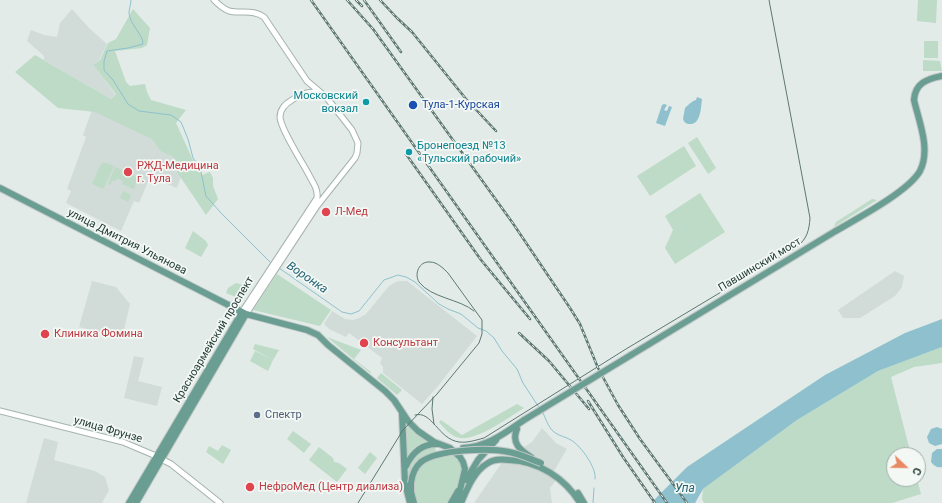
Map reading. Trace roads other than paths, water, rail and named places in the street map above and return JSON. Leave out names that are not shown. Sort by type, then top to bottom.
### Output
[{"type":"main road","name":"Павшинский мост","points":[[497,438],[524,420],[900,191],[913,180],[919,172],[924,156],[924,142],[914,100],[916,88],[924,82],[942,76]]},
{"type":"main road","name":"улица Дмитрия Ульянова","points":[[0,188],[244,313],[316,333],[385,391],[394,400],[408,422],[425,436],[450,448]]},
{"type":"main road","name":"Красноармейский проспект","points":[[136,503],[159,458],[244,313]]},
{"type":"main road","points":[[402,413],[406,487],[413,503]]},
{"type":"main road","points":[[403,428],[408,422]]},
{"type":"main road","points":[[517,429],[515,437],[517,447],[567,481],[578,493],[584,503]]},
{"type":"main road","points":[[450,448],[473,447],[497,438]]},
{"type":"main road","points":[[451,503],[478,460],[497,438]]},
{"type":"main road","points":[[405,468],[410,457],[420,449],[427,445],[439,444]]},
{"type":"main road","points":[[450,448],[460,456],[465,466],[465,475],[457,503]]},
{"type":"main road","points":[[413,503],[411,492],[412,475],[416,467],[425,459],[434,455],[477,450],[492,450],[517,454],[540,463]]},
{"type":"main road","name":"Красноармейский проспект","points":[[129,503],[159,458]]},
{"type":"main road","points":[[461,503],[471,482],[480,469],[489,462],[497,460],[524,461],[546,470],[569,489],[580,503]]},
{"type":"street","name":"Красноармейский проспект","points":[[214,0],[229,11],[253,12],[264,17],[307,81],[327,98],[349,126],[358,143],[355,158],[314,211],[272,270],[244,313]]},
{"type":"street","points":[[306,92],[307,81]]},
{"type":"street","points":[[321,93],[306,92],[286,104],[281,111],[280,119],[317,190],[328,193]]},
{"type":"street","name":"Красноармейский проспект","points":[[284,253],[317,198],[317,190]]},
{"type":"street","name":"улица Фрунзе","points":[[0,411],[123,442],[171,464],[220,503]]},
{"type":"street","points":[[517,429],[524,420]]},
{"type":"water","points":[[697,97],[702,99],[701,110],[694,124],[687,124],[683,119],[685,108],[696,100]]},
{"type":"water","points":[[662,105],[667,105],[664,110],[667,111],[669,106],[672,107],[665,126],[656,123]]},
{"type":"water","name":"Упа","points":[[942,319],[942,347],[878,371],[797,420],[703,489],[695,503],[651,503],[687,467],[825,375],[905,333]]},
{"type":"water","points":[[937,427],[942,429],[942,444],[935,446],[929,443],[927,437],[931,429]]},
{"type":"water","points":[[937,449],[942,449],[942,467],[933,465],[931,462],[932,453]]},
{"type":"waterway","name":"Воронка","points":[[131,0],[129,11],[130,17],[141,37],[143,44],[107,51],[104,61],[104,70],[113,80],[128,104],[139,111],[171,115],[181,122],[188,139],[193,158],[200,167],[206,196],[271,263]]},
{"type":"waterway","name":"Воронка","points":[[279,268],[342,312],[351,314],[359,311],[384,280],[398,275],[406,277],[415,282],[439,304],[461,314],[478,328],[486,331],[494,338],[502,351],[517,369],[523,383],[540,409]]},
{"type":"waterway","name":"Воронка","points":[[543,413],[554,432],[571,440],[584,452],[594,469],[595,479]]},
{"type":"waterway","name":"Воронка","points":[[593,503],[594,488]]},
{"type":"tram line","points":[[415,415],[426,417],[440,431],[452,440],[466,442],[484,438],[626,349],[798,246],[804,240],[809,227],[810,218],[769,0]]},
{"type":"tram line","points":[[358,503],[403,430],[437,394],[479,343],[482,334],[482,320],[448,273],[433,262],[426,262],[420,266],[417,275],[419,282],[424,287],[431,292],[468,307],[474,311]]},
{"type":"tram line","points":[[433,397],[432,409],[434,424]]},
{"type":"railway","points":[[311,0],[667,503]]},
{"type":"railway","points":[[347,0],[373,29],[512,222],[580,324],[598,368],[618,405],[640,439],[687,503]]},
{"type":"railway","points":[[356,0],[362,6]]},
{"type":"railway","points":[[364,0],[401,52]]},
{"type":"railway","points":[[380,0],[412,32],[466,99],[496,131]]},
{"type":"railway","points":[[406,154],[481,260],[530,319]]},
{"type":"railway","points":[[519,333],[549,361],[589,409]]},
{"type":"railway","points":[[588,401],[623,457],[655,503]]},
{"type":"place","name":"Московский вокзал","points":[[366,102]]},
{"type":"place","name":"Тула-1-Курская","points":[[413,105]]},
{"type":"place","name":"Бронепоезд №13 «Тульский рабочий»","points":[[409,152]]},
{"type":"place","name":"РЖД-Медицина г. Тула","points":[[128,172]]},
{"type":"place","name":"Л-Мед","points":[[326,212]]},
{"type":"place","name":"Клиника Фомина","points":[[45,334]]},
{"type":"place","name":"Консультант","points":[[364,343]]},
{"type":"place","name":"Спектр","points":[[257,415]]},
{"type":"place","name":"НефроМед (Центр диализа)","points":[[250,487]]}]
